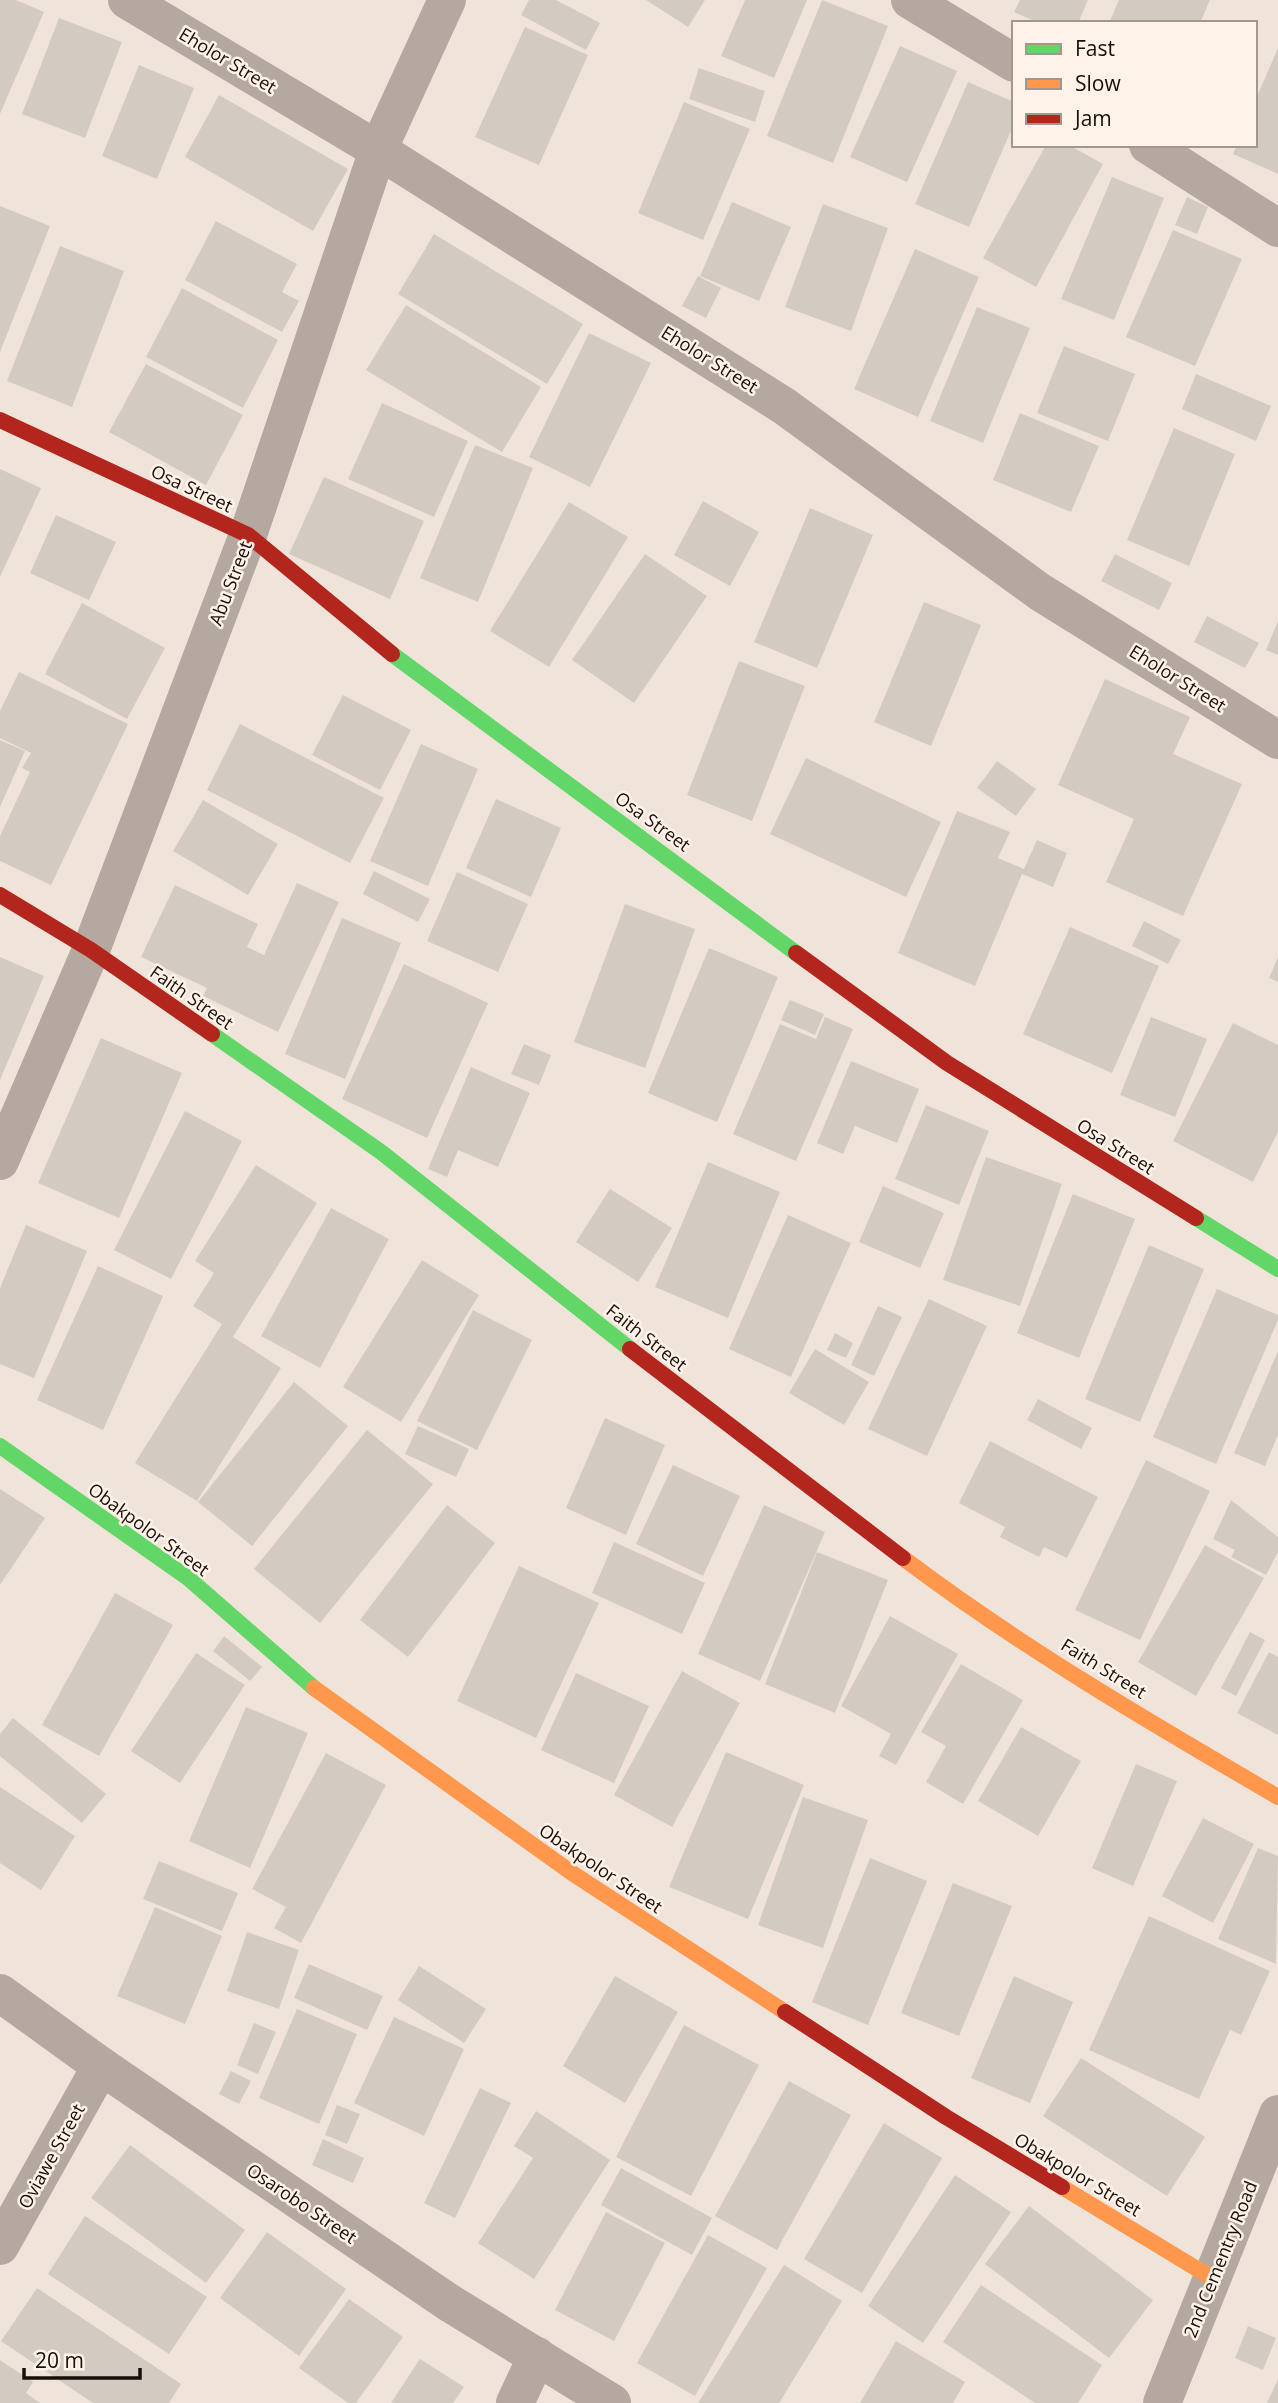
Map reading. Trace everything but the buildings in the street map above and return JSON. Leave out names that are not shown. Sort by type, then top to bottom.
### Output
[{"type":"street","name":"Eholor Street","points":[[127,0],[378,150],[784,406],[1040,592],[1278,740]]},
{"type":"street","name":"Abu Street","points":[[0,1161],[91,950],[248,535],[378,150],[447,0]]},
{"type":"street","points":[[910,0],[1012,62]]},
{"type":"street","points":[[1151,147],[1278,228]]},
{"type":"street","name":"Osa Street","points":[[0,419],[248,535],[422,679],[947,1063],[1278,1269]]},
{"type":"street","name":"Faith Street","points":[[0,895],[91,950],[381,1152],[686,1393],[954,1596],[1189,1745],[1278,1797]]},
{"type":"street","name":"Obakpolor Street","points":[[0,1446],[188,1578],[333,1704],[572,1873],[935,2110],[1212,2278]]},
{"type":"street","name":"Osarobo Street","points":[[0,1993],[101,2066],[448,2302],[611,2403]]},
{"type":"street","name":"Oviawe Street","points":[[0,2246],[101,2066]]},
{"type":"street","name":"2nd Cementry Road","points":[[1162,2403],[1278,2115]]},
{"type":"street","points":[[515,2403],[537,2356]]},
{"type":"traffic: fast","points":[[392,654],[796,953]]},
{"type":"traffic: fast","points":[[212,1034],[381,1152],[630,1349]]},
{"type":"traffic: fast","points":[[1196,1218],[1278,1269]]},
{"type":"traffic: fast","points":[[0,1446],[188,1578],[314,1688]]},
{"type":"traffic: slow","points":[[903,1558],[1040,1653],[1278,1797]]},
{"type":"traffic: slow","points":[[314,1688],[572,1873],[785,2012]]},
{"type":"traffic: slow","points":[[1062,2187],[1212,2278]]},
{"type":"traffic: jam","points":[[0,420],[248,535],[392,654]]},
{"type":"traffic: jam","points":[[0,895],[91,950],[212,1034]]},
{"type":"traffic: jam","points":[[796,953],[947,1063],[1196,1218]]},
{"type":"traffic: jam","points":[[630,1349],[903,1558]]},
{"type":"traffic: jam","points":[[785,2012],[946,2117],[1062,2187]]}]
